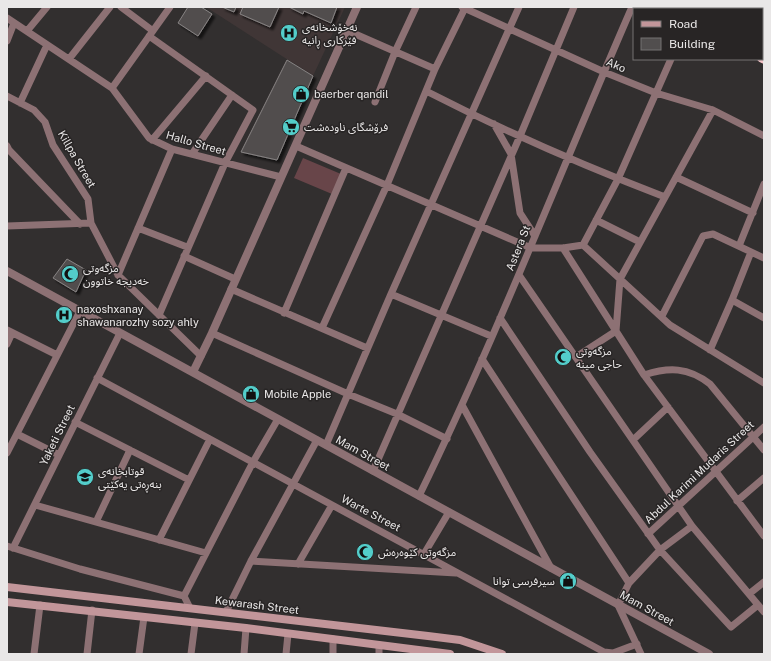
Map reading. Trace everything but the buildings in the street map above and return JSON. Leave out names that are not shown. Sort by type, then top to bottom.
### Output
[{"type":"main road","name":"Kewarash Street","points":[[7,587],[260,615],[460,640],[502,654]]},
{"type":"main road","points":[[7,602],[92,610],[246,628],[379,645],[406,652],[445,654]]},
{"type":"main road","points":[[212,624],[214,611]]},
{"type":"main road","points":[[258,630],[260,615]]},
{"type":"street","points":[[27,31],[47,7]]},
{"type":"street","points":[[69,59],[110,7]]},
{"type":"street","points":[[121,7],[151,33],[206,76],[253,110],[225,163],[159,315]]},
{"type":"street","points":[[112,88],[170,7]]},
{"type":"street","points":[[193,372],[212,333],[357,7]]},
{"type":"street","points":[[375,102],[395,52],[416,7]]},
{"type":"street","points":[[326,445],[367,348],[519,7]]},
{"type":"street","points":[[373,471],[479,226],[520,136],[574,7]]},
{"type":"street","name":"Astera St","points":[[419,496],[447,439],[531,248],[567,157],[632,7]]},
{"type":"street","points":[[322,328],[387,185],[435,69],[463,8]]},
{"type":"street","name":"Ako","points":[[463,8],[604,72],[656,93],[713,110],[764,136]]},
{"type":"street","name":"Hallo Street","points":[[7,18],[112,88],[136,122],[152,140],[172,149],[281,177]]},
{"type":"street","points":[[7,41],[14,23]]},
{"type":"street","points":[[346,30],[435,69]]},
{"type":"street","points":[[20,103],[47,45]]},
{"type":"street","points":[[583,245],[618,179],[671,60]]},
{"type":"street","points":[[152,140],[206,76]]},
{"type":"street","points":[[426,91],[472,115],[618,179],[665,197]]},
{"type":"street","points":[[192,154],[232,94]]},
{"type":"street","name":"Killpa Street","points":[[7,96],[34,110],[45,122],[53,145],[88,199],[91,223],[118,275],[201,356]]},
{"type":"street","points":[[616,331],[620,279],[713,110]]},
{"type":"street","points":[[494,124],[511,154],[520,213],[535,236]]},
{"type":"street","points":[[296,146],[387,185],[431,206],[531,248],[563,248],[583,245]]},
{"type":"street","points":[[8,148],[80,224]]},
{"type":"street","points":[[118,275],[172,149]]},
{"type":"street","points":[[284,313],[346,168]]},
{"type":"street","points":[[676,177],[753,214]]},
{"type":"street","points":[[739,246],[764,184]]},
{"type":"street","points":[[596,220],[640,242]]},
{"type":"street","points":[[7,226],[91,223]]},
{"type":"street","points":[[138,228],[188,247]]},
{"type":"street","points":[[662,316],[703,236],[713,234],[764,258]]},
{"type":"street","points":[[583,245],[662,316],[670,325],[764,383]]},
{"type":"street","points":[[563,248],[644,375],[764,536]]},
{"type":"street","points":[[710,350],[751,252]]},
{"type":"street","points":[[184,256],[235,279]]},
{"type":"street","name":"Mam Street","points":[[7,271],[709,654]]},
{"type":"street","points":[[519,275],[692,526],[764,612]]},
{"type":"street","points":[[231,289],[367,348]]},
{"type":"street","points":[[391,294],[491,336]]},
{"type":"street","points":[[732,300],[764,318]]},
{"type":"street","points":[[7,453],[80,310]]},
{"type":"street","points":[[500,318],[590,452],[660,550],[731,627],[758,605]]},
{"type":"street","points":[[576,358],[616,331]]},
{"type":"street","points":[[7,344],[10,332],[57,355]]},
{"type":"street","name":"Yaketi Street","points":[[10,547],[34,505],[120,333]]},
{"type":"street","points":[[212,333],[348,394],[398,414],[447,439]]},
{"type":"street","points":[[482,359],[628,583]]},
{"type":"street","points":[[644,375],[663,369],[671,369],[688,372],[703,379],[754,436],[764,450]]},
{"type":"street","name":"Warte Street","points":[[97,378],[604,652],[613,653],[637,644]]},
{"type":"street","points":[[462,405],[551,568]]},
{"type":"street","points":[[633,440],[668,407]]},
{"type":"street","points":[[184,596],[253,462],[278,419]]},
{"type":"street","points":[[75,422],[189,480]]},
{"type":"street","name":"Abdul Karimi Mudaris Street","points":[[648,534],[764,427]]},
{"type":"street","points":[[17,434],[59,456]]},
{"type":"street","points":[[159,540],[210,439]]},
{"type":"street","points":[[226,612],[251,561],[318,440]]},
{"type":"street","points":[[96,522],[130,450]]},
{"type":"street","points":[[737,501],[764,478]]},
{"type":"street","points":[[298,564],[332,504]]},
{"type":"street","points":[[34,505],[206,553]]},
{"type":"street","points":[[424,554],[449,512]]},
{"type":"street","points":[[641,654],[618,605],[628,583],[660,550],[692,526]]},
{"type":"street","points":[[10,547],[80,569],[184,596],[190,608]]},
{"type":"street","points":[[251,561],[458,573]]},
{"type":"street","points":[[749,594],[764,582]]},
{"type":"street","points":[[34,654],[40,605]]},
{"type":"street","points":[[87,654],[92,610]]},
{"type":"street","points":[[139,654],[144,617]]},
{"type":"street","points":[[191,654],[195,623]]},
{"type":"street","points":[[244,654],[246,628]]},
{"type":"street","points":[[286,654],[288,634]]},
{"type":"street","points":[[333,639],[333,654]]},
{"type":"street","points":[[379,645],[379,654]]},
{"type":"shaded area","name":"نەخۆشخانەی فێرکاری ڕانیە","points":[[206,7],[345,7],[313,76]]},
{"type":"shaded area","points":[[303,158],[341,174],[332,194],[294,178]]},
{"type":"shaded area","name":"naxoshxanay shawanarozhy sozy ahly","points":[[62,306],[71,312],[67,320],[56,318]]},
{"type":"place","name":"نەخۆشخانەی فێرکاری ڕانیە","points":[[289,33]]},
{"type":"place","name":"baerber qandil","points":[[301,94]]},
{"type":"place","name":"فرۆشگای ناوده‌شت","points":[[291,127]]},
{"type":"place","name":"مزگەوتی خەدیجە خاتوون","points":[[70,274]]},
{"type":"place","name":"naxoshxanay shawanarozhy sozy ahly","points":[[64,315]]},
{"type":"place","name":"مزگەوتی حاجی مینە","points":[[563,357]]},
{"type":"place","name":"Mobile Apple","points":[[251,394]]},
{"type":"place","name":"قوتابخانەی بنەڕەتی یەکێتی","points":[[85,477]]},
{"type":"place","name":"مزگەوتی کێوەرەش","points":[[365,552]]},
{"type":"place","name":"سيرفرسى توانا","points":[[568,581]]}]
